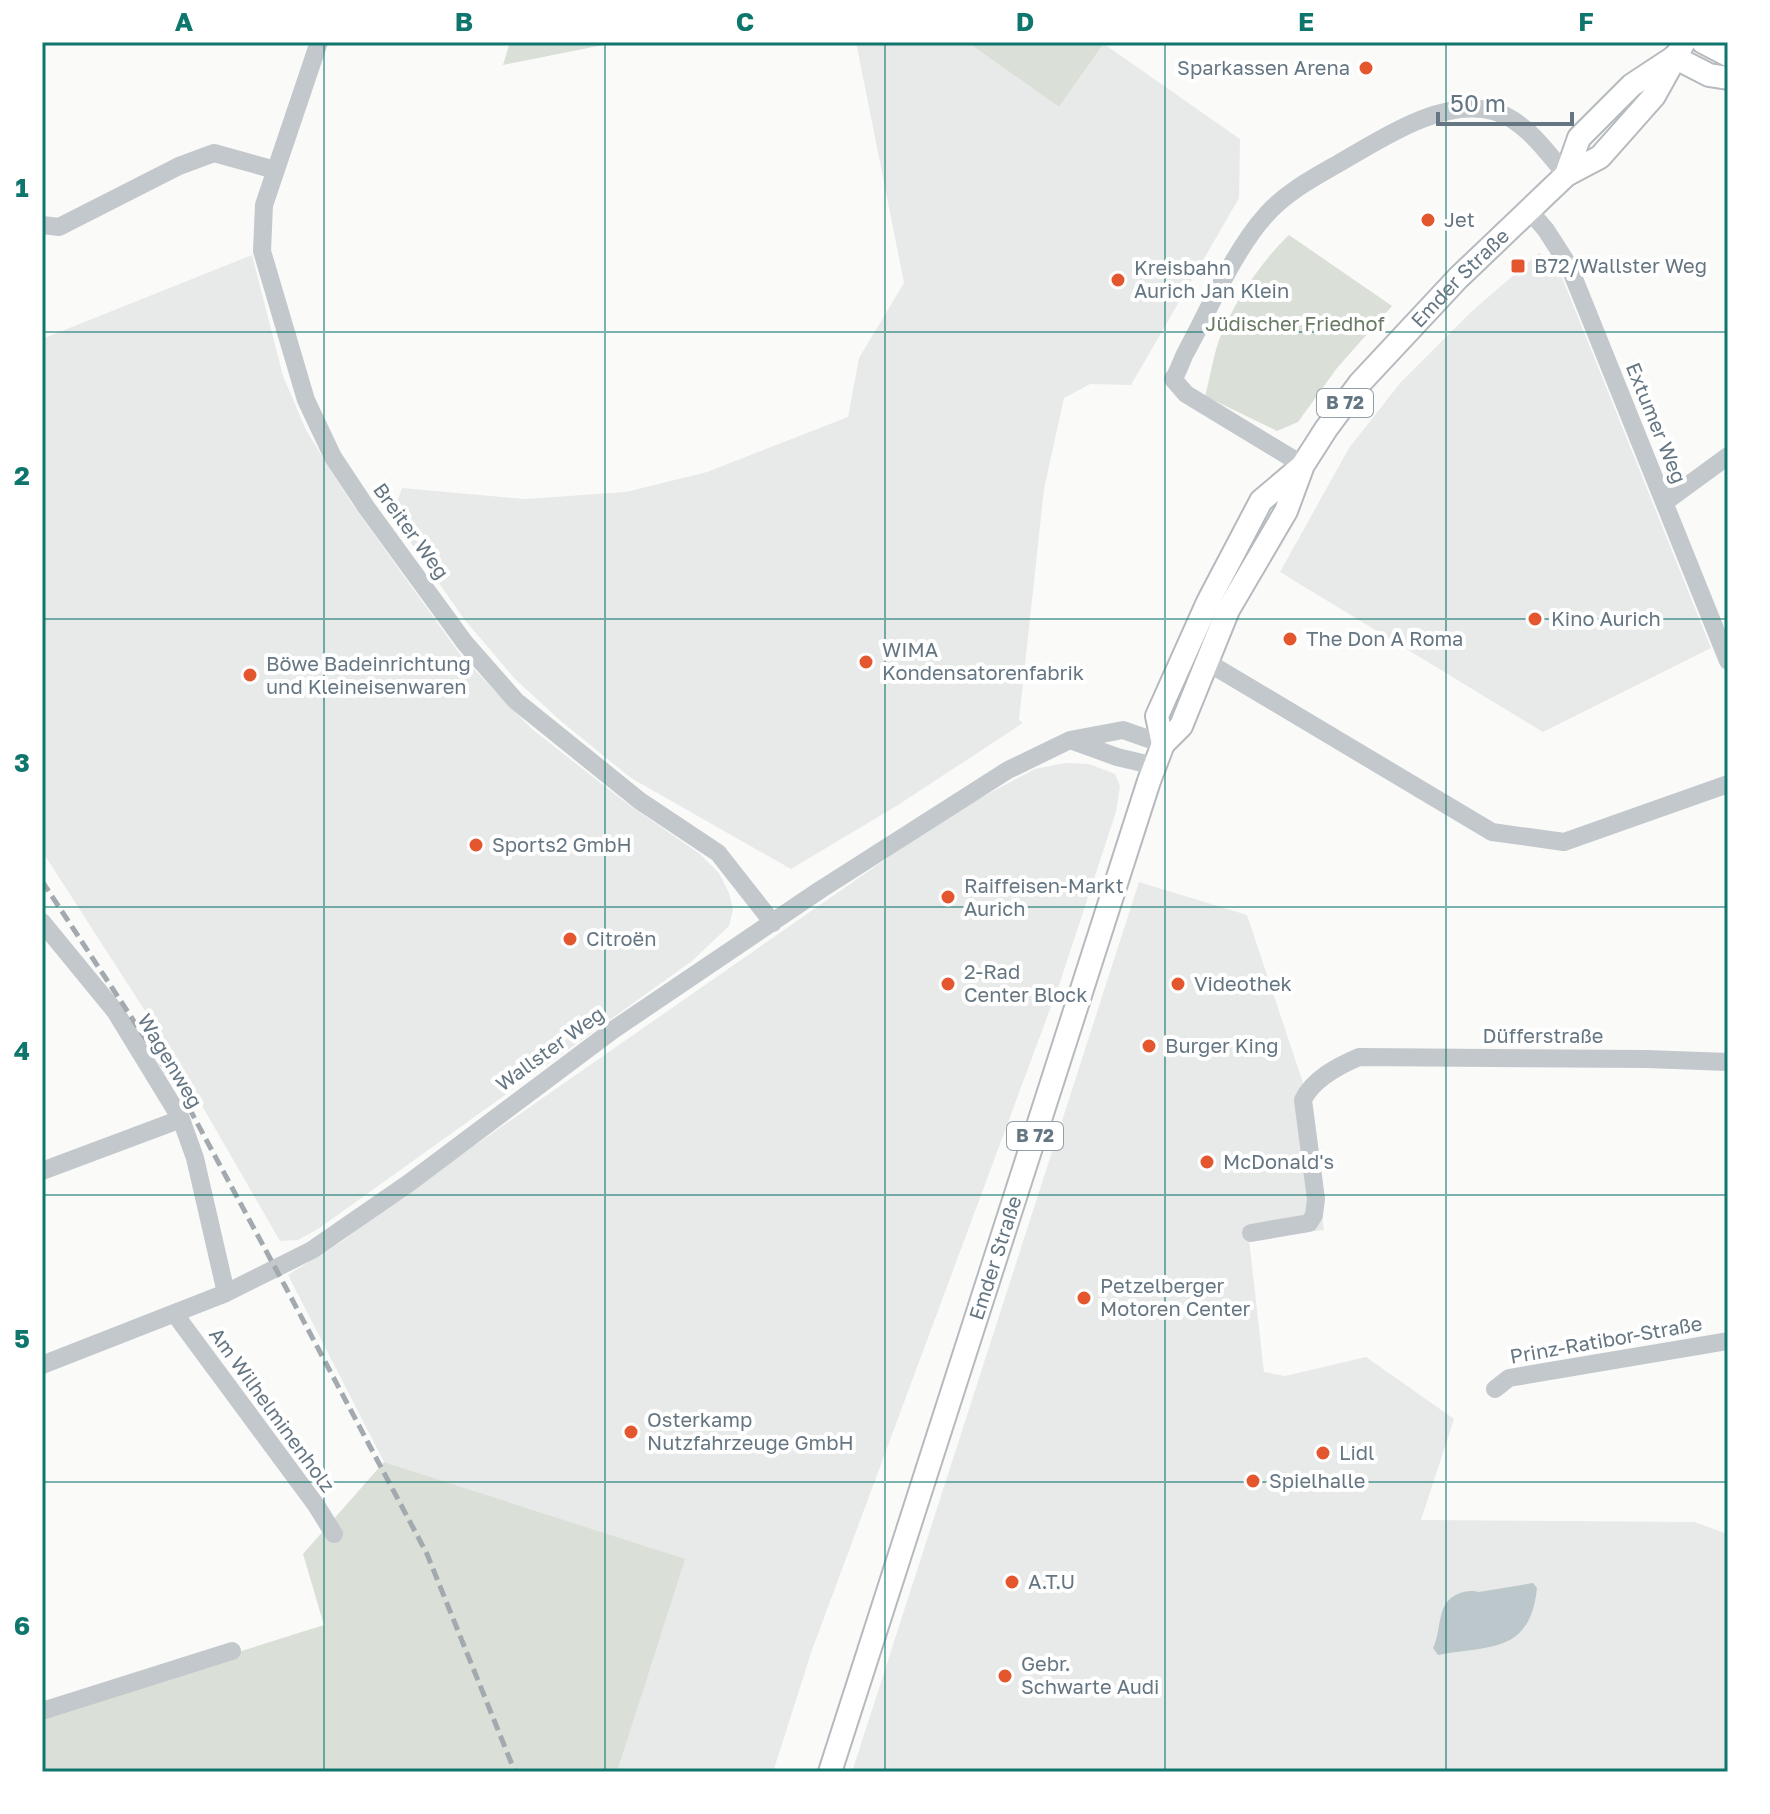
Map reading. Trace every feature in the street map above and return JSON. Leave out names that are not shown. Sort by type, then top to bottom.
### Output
[{"type":"main road","points":[[1703,42],[1728,55]]},
{"type":"main road","points":[[1679,50],[1709,75],[1728,78]]},
{"type":"main road","name":"Emder Straße","points":[[830,1772],[1163,744],[1181,726],[1243,582],[1286,511],[1303,465],[1326,429],[1377,364],[1428,308],[1566,175],[1579,138],[1632,85],[1679,50]]},
{"type":"main road","name":"Emder Straße","points":[[1163,744],[1157,716],[1208,602],[1261,501],[1303,465]]},
{"type":"street","name":"Breiter Weg","points":[[319,42],[264,205],[262,251],[306,400],[333,457],[465,643],[516,701],[640,801],[718,853],[773,923]]},
{"type":"street","points":[[1303,465],[1186,394],[1173,379],[1235,261],[1266,215],[1292,192],[1389,132],[1413,121],[1450,112],[1474,109],[1494,111],[1517,123],[1566,175]]},
{"type":"street","points":[[42,225],[59,227],[179,166],[214,153],[275,170]]},
{"type":"street","name":"Extumer Weg","points":[[1529,210],[1569,266],[1728,661]]},
{"type":"street","points":[[1665,502],[1728,456]]},
{"type":"street","points":[[1207,662],[1492,832],[1564,842],[1728,784]]},
{"type":"street","name":"Wallster Weg","points":[[42,1365],[226,1293],[276,1269],[350,1225],[613,1030],[1008,770],[1070,740],[1123,730],[1163,744]]},
{"type":"street","points":[[1070,740],[1117,757],[1155,766]]},
{"type":"street","name":"Wagenweg","points":[[42,922],[115,1011],[181,1119],[195,1158],[226,1293]]},
{"type":"street","name":"Düfferstraße","points":[[1251,1233],[1309,1223],[1314,1215],[1316,1199],[1303,1100],[1312,1087],[1335,1069],[1359,1057],[1728,1062]]},
{"type":"street","points":[[42,1171],[181,1119]]},
{"type":"street","name":"Am Wilhelminenholz","points":[[174,1313],[316,1505],[334,1534]]},
{"type":"street","name":"Prinz-Ratibor-Straße","points":[[1495,1389],[1509,1378],[1728,1341]]},
{"type":"street","points":[[42,1711],[232,1651]]},
{"type":"shaded area","points":[[856,42],[967,42],[1059,107],[1104,44],[1240,139],[1239,198],[1131,385],[1090,384],[1064,398],[1044,489],[1019,720],[1023,723],[898,805],[791,869],[631,778],[562,722],[515,679],[464,619],[392,516],[402,488],[525,499],[626,492],[707,472],[848,417],[859,358],[904,283]]},
{"type":"shaded area","points":[[1539,253],[1557,265],[1711,648],[1543,732],[1280,572],[1349,448],[1401,382],[1471,312]]},
{"type":"shaded area","points":[[252,255],[283,376],[306,430],[350,501],[462,657],[532,729],[625,802],[700,854],[719,873],[733,910],[729,926],[692,961],[318,1229],[298,1240],[280,1241],[167,1045],[42,851],[42,339]]},
{"type":"shaded area","points":[[1065,763],[1089,764],[1115,774],[1120,786],[1116,812],[1059,985],[812,1650],[773,1772],[617,1772],[684,1559],[384,1462],[288,1275],[344,1240],[402,1196],[952,813],[1035,769]]},
{"type":"shaded area","points":[[1139,882],[1247,915],[1306,1092],[1324,1230],[1249,1240],[1264,1372],[1285,1376],[1366,1357],[1454,1419],[1421,1520],[1694,1522],[1728,1534],[1728,1772],[852,1772]]},
{"type":"shaded area","points":[[1533,1583],[1537,1588],[1533,1609],[1526,1625],[1516,1636],[1474,1650],[1438,1655],[1433,1648],[1443,1609],[1452,1597],[1467,1591],[1479,1592]]},
{"type":"green space","points":[[510,42],[618,42],[503,65]]},
{"type":"green space","points":[[967,42],[1105,42],[1059,107]]},
{"type":"green space","name":"Jüdischer Friedhof","points":[[1289,235],[1392,306],[1337,368],[1298,422],[1277,431],[1205,396],[1219,340],[1232,312],[1258,271]]},
{"type":"green space","points":[[384,1462],[685,1559],[617,1772],[42,1772],[42,1714],[324,1625],[303,1554]]},
{"type":"railway","points":[[42,881],[181,1093],[285,1286],[427,1554],[515,1772]]},
{"type":"place","name":"Sparkassen Arena","points":[[1366,68]]},
{"type":"place","name":"Jet","points":[[1428,220]]},
{"type":"place","name":"B72/Wallster Weg","points":[[1518,266]]},
{"type":"place","name":"Kreisbahn Aurich Jan Klein","points":[[1118,280]]},
{"type":"place","name":"Kino Aurich","points":[[1535,619]]},
{"type":"place","name":"The Don A Roma","points":[[1290,639]]},
{"type":"place","name":"WIMA Kondensatorenfabrik","points":[[866,662]]},
{"type":"place","name":"Böwe Badeinrichtung und Kleineisenwaren","points":[[250,675]]},
{"type":"place","name":"Sports2 GmbH","points":[[476,845]]},
{"type":"place","name":"Raiffeisen-Markt Aurich","points":[[948,897]]},
{"type":"place","name":"Citroën","points":[[570,939]]},
{"type":"place","name":"2-Rad Center Block","points":[[948,984]]},
{"type":"place","name":"Videothek","points":[[1178,984]]},
{"type":"place","name":"Burger King","points":[[1149,1046]]},
{"type":"place","name":"McDonald's","points":[[1207,1162]]},
{"type":"place","name":"Petzelberger Motoren Center","points":[[1084,1298]]},
{"type":"place","name":"Osterkamp Nutzfahrzeuge GmbH","points":[[631,1432]]},
{"type":"place","name":"Lidl","points":[[1323,1453]]},
{"type":"place","name":"Spielhalle","points":[[1253,1481]]},
{"type":"place","name":"A.T.U","points":[[1012,1582]]},
{"type":"place","name":"Gebr. Schwarte Audi","points":[[1005,1676]]}]
